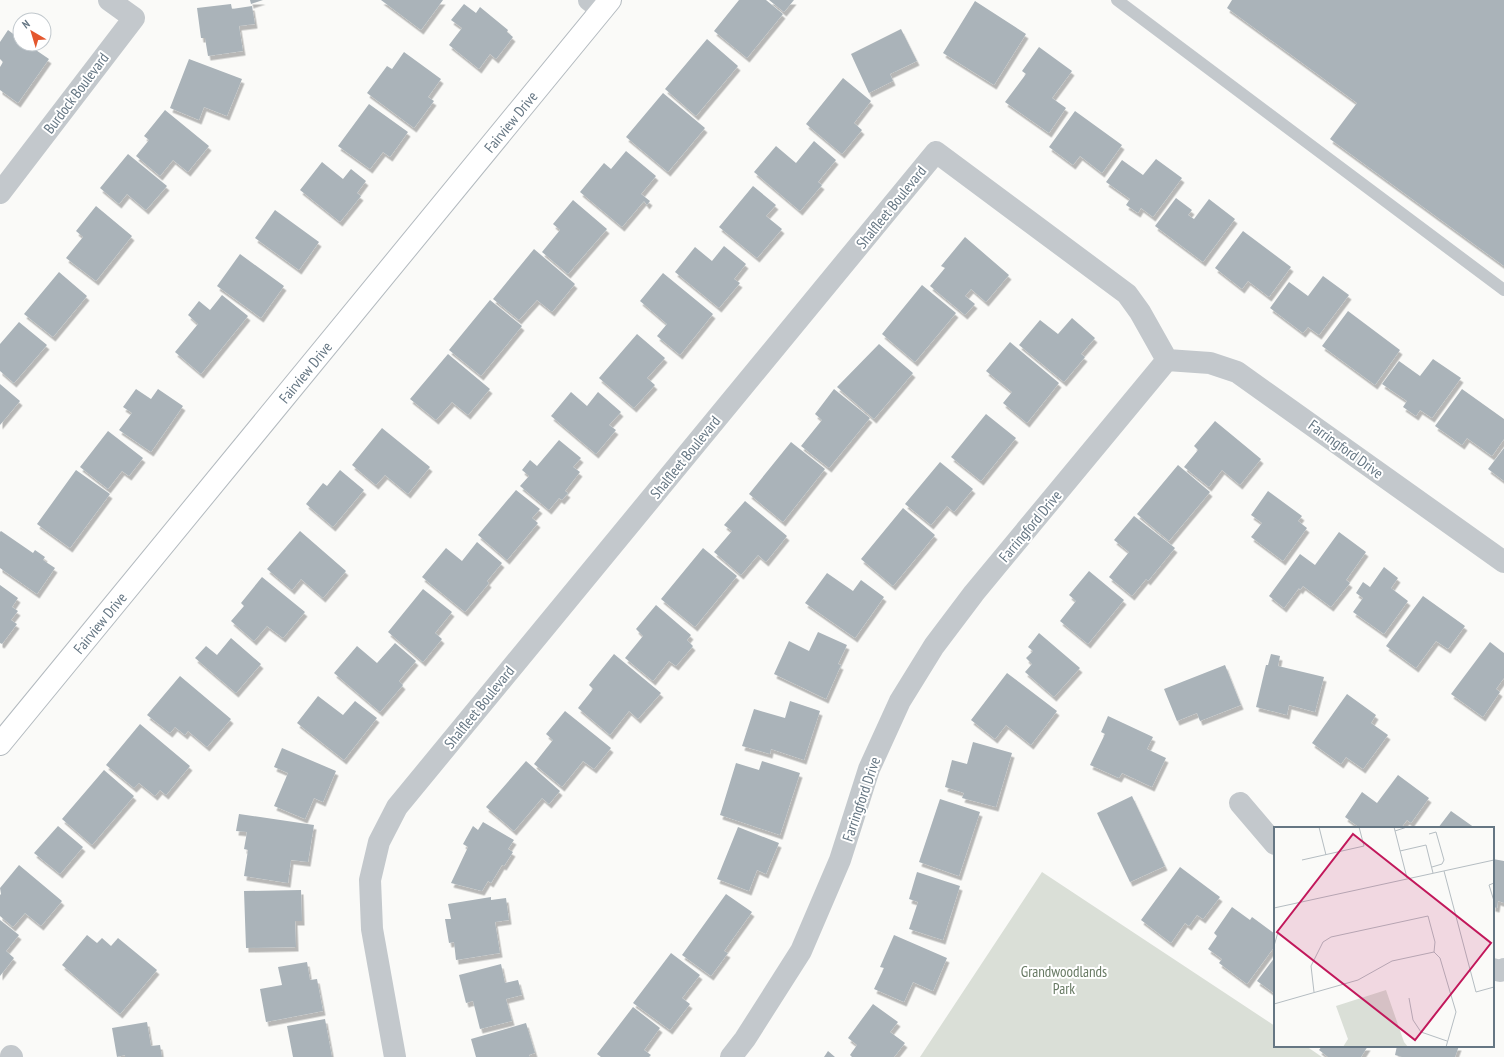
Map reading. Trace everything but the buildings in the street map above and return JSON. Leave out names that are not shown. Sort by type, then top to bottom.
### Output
[{"type":"main road","name":"Fairview Drive","points":[[0,744],[600,3]]},
{"type":"street","name":"Burdock Boulevard","points":[[0,193],[134,18],[109,0]]},
{"type":"street","name":"Shalfleet Boulevard","points":[[395,1057],[372,929],[370,880],[379,842],[398,806],[936,152],[1127,294],[1140,312],[1167,360]]},
{"type":"street","name":"Farringford Drive","points":[[731,1057],[745,1039],[801,951],[840,860],[869,769],[900,701],[934,646],[974,593],[1167,360],[1210,363],[1237,372],[1504,562]]},
{"type":"street","points":[[1240,803],[1274,843]]},
{"type":"street","points":[[1494,969],[1500,971],[1504,969]]},
{"type":"lane","points":[[1117,0],[1504,290]]},
{"type":"green space","name":"Grandwoodlands Park","points":[[1042,872],[1274,1025],[1274,1047],[1307,1047],[1322,1057],[920,1057]]}]
